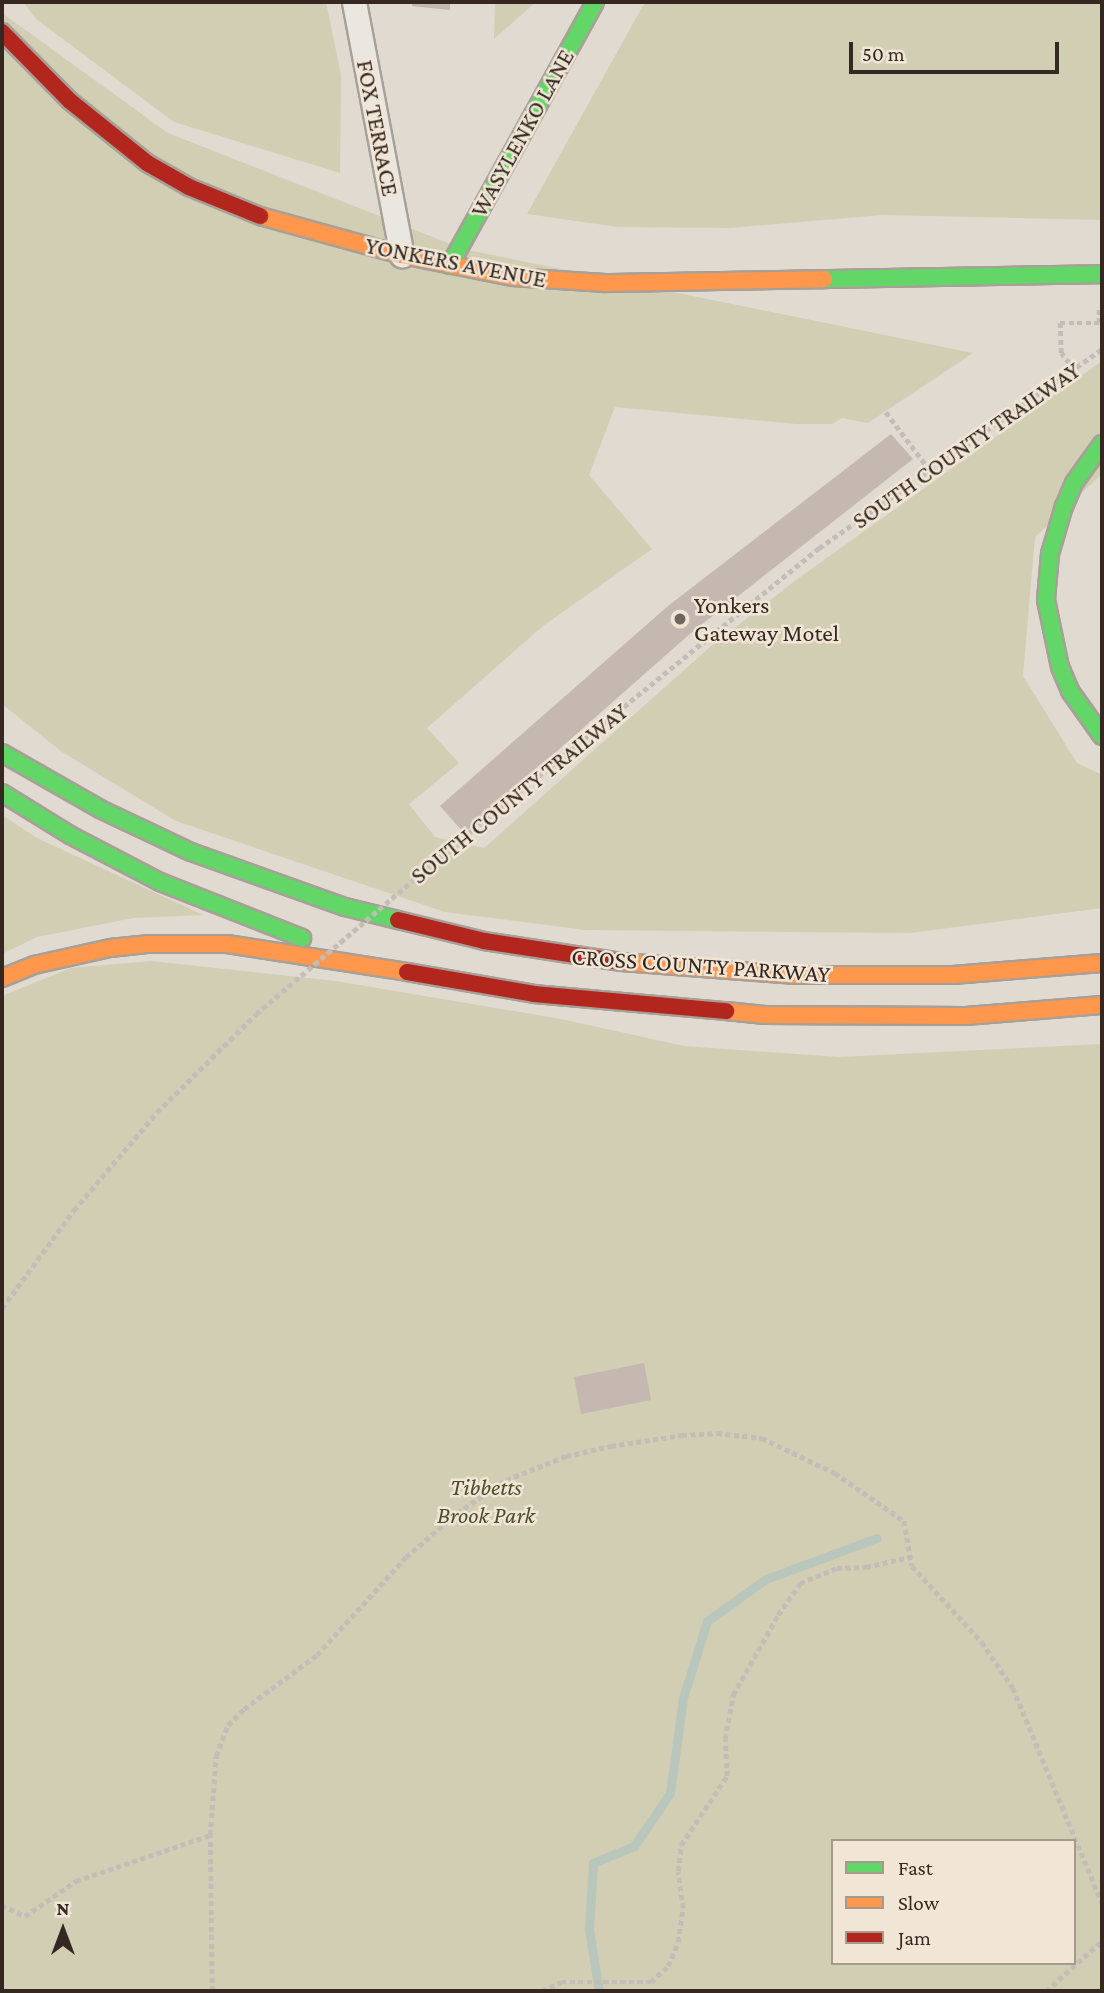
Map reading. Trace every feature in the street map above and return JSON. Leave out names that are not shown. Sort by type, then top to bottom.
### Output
[{"type":"main road","name":"WASYLENKO LANE","points":[[450,265],[595,2]]},
{"type":"main road","name":"YONKERS AVENUE","points":[[2,32],[108,133],[147,163],[189,187],[268,218],[402,255],[544,281],[605,283],[1102,274]]},
{"type":"main road","points":[[1102,444],[1074,483],[1064,506],[1050,554],[1046,600],[1052,644],[1060,667],[1070,691],[1102,736]]},
{"type":"main road","points":[[2,746],[22,766]]},
{"type":"main road","name":"CROSS COUNTY PARKWAY","points":[[2,753],[146,831],[264,880],[345,907],[497,943],[639,965],[793,975],[953,975],[1102,963]]},
{"type":"main road","points":[[2,793],[71,835],[160,881],[299,937],[436,977]]},
{"type":"main road","points":[[2,978],[71,955],[110,948],[187,943],[270,948],[436,977]]},
{"type":"main road","name":"CROSS COUNTY PARKWAY","points":[[436,977],[588,1001],[790,1016],[966,1016],[1102,1005]]},
{"type":"street","name":"FOX TERRACE","points":[[354,2],[402,255]]},
{"type":"path","points":[[1074,370],[1061,353],[1060,323],[1099,323]]},
{"type":"path","name":"SOUTH COUNTY TRAILWAY","points":[[2,1308],[74,1210],[157,1112],[256,1014],[471,830],[753,600],[929,469],[1102,349]]},
{"type":"path","points":[[886,412],[929,469]]},
{"type":"path","points":[[212,1991],[210,1835],[216,1756],[229,1725],[244,1709],[317,1655],[406,1557],[457,1513],[506,1480],[566,1456],[611,1446],[717,1433],[762,1438],[802,1455],[867,1493],[904,1521],[912,1566],[1002,1668],[1075,1839]]},
{"type":"path","points":[[542,1991],[561,1982],[651,1982],[668,1966],[678,1942],[683,1908],[678,1871],[681,1845],[727,1776],[725,1739],[733,1695],[778,1615],[800,1583],[837,1568],[866,1567],[910,1557]]},
{"type":"path","points":[[2,1905],[25,1916],[76,1881],[176,1849],[210,1835]]},
{"type":"path","points":[[1076,1842],[1102,1903]]},
{"type":"path","points":[[1076,1964],[1102,1941]]},
{"type":"path","points":[[1046,1991],[1075,1965]]},
{"type":"green space","points":[[23,2],[326,2],[341,75],[340,173],[174,122],[36,19]]},
{"type":"green space","points":[[495,2],[536,2],[494,39]]},
{"type":"green space","points":[[645,2],[1102,2],[1102,220],[883,215],[730,228],[618,227],[527,214]]},
{"type":"green space","points":[[2,13],[168,133],[463,249],[973,353],[868,423],[842,418],[832,424],[796,424],[615,407],[589,475],[652,549],[543,626],[427,728],[459,763],[409,804],[435,837],[484,848],[710,647],[796,580],[1102,361],[1102,474],[1035,537],[1023,676],[1077,763],[1102,775],[1102,908],[910,933],[585,930],[445,912],[176,821],[62,752],[2,704]]},
{"type":"green space","points":[[2,815],[37,838],[203,915],[133,918],[37,937],[2,954]]},
{"type":"green space","name":"Tibbetts Brook Park","points":[[151,961],[336,981],[561,1019],[684,1046],[839,1057],[1102,1044],[1102,1991],[2,1991],[2,996],[71,968]]},
{"type":"building","points":[[412,2],[450,2],[450,10],[412,6]]},
{"type":"building","name":"Yonkers Gateway Motel","points":[[891,434],[913,459],[691,633],[464,833],[440,806],[668,606]]},
{"type":"building","points":[[644,1363],[651,1400],[581,1414],[574,1377]]},
{"type":"waterway","points":[[599,1991],[589,1929],[593,1863],[634,1846],[670,1793],[683,1698],[707,1621],[766,1579],[877,1538]]},
{"type":"traffic: fast","points":[[450,265],[595,2]]},
{"type":"traffic: fast","points":[[824,279],[1102,274]]},
{"type":"traffic: fast","points":[[1102,444],[1074,483],[1064,506],[1050,554],[1046,600],[1060,667],[1070,691],[1102,736]]},
{"type":"traffic: fast","points":[[2,753],[100,809],[191,852],[345,907],[398,920]]},
{"type":"traffic: fast","points":[[2,793],[70,835],[160,882],[302,938]]},
{"type":"traffic: slow","points":[[260,216],[402,255],[512,277],[605,283],[824,279]]},
{"type":"traffic: slow","points":[[2,978],[34,965],[110,948],[147,944],[227,944],[407,972]]},
{"type":"traffic: slow","points":[[621,962],[793,975],[953,975],[1102,963]]},
{"type":"traffic: slow","points":[[726,1011],[765,1015],[966,1016],[1102,1005]]},
{"type":"traffic: jam","points":[[2,32],[70,101],[147,163],[189,187],[260,216]]},
{"type":"traffic: jam","points":[[398,920],[484,941],[621,962]]},
{"type":"traffic: jam","points":[[407,972],[534,994],[726,1011]]},
{"type":"place","name":"Yonkers Gateway Motel","points":[[680,619]]}]
